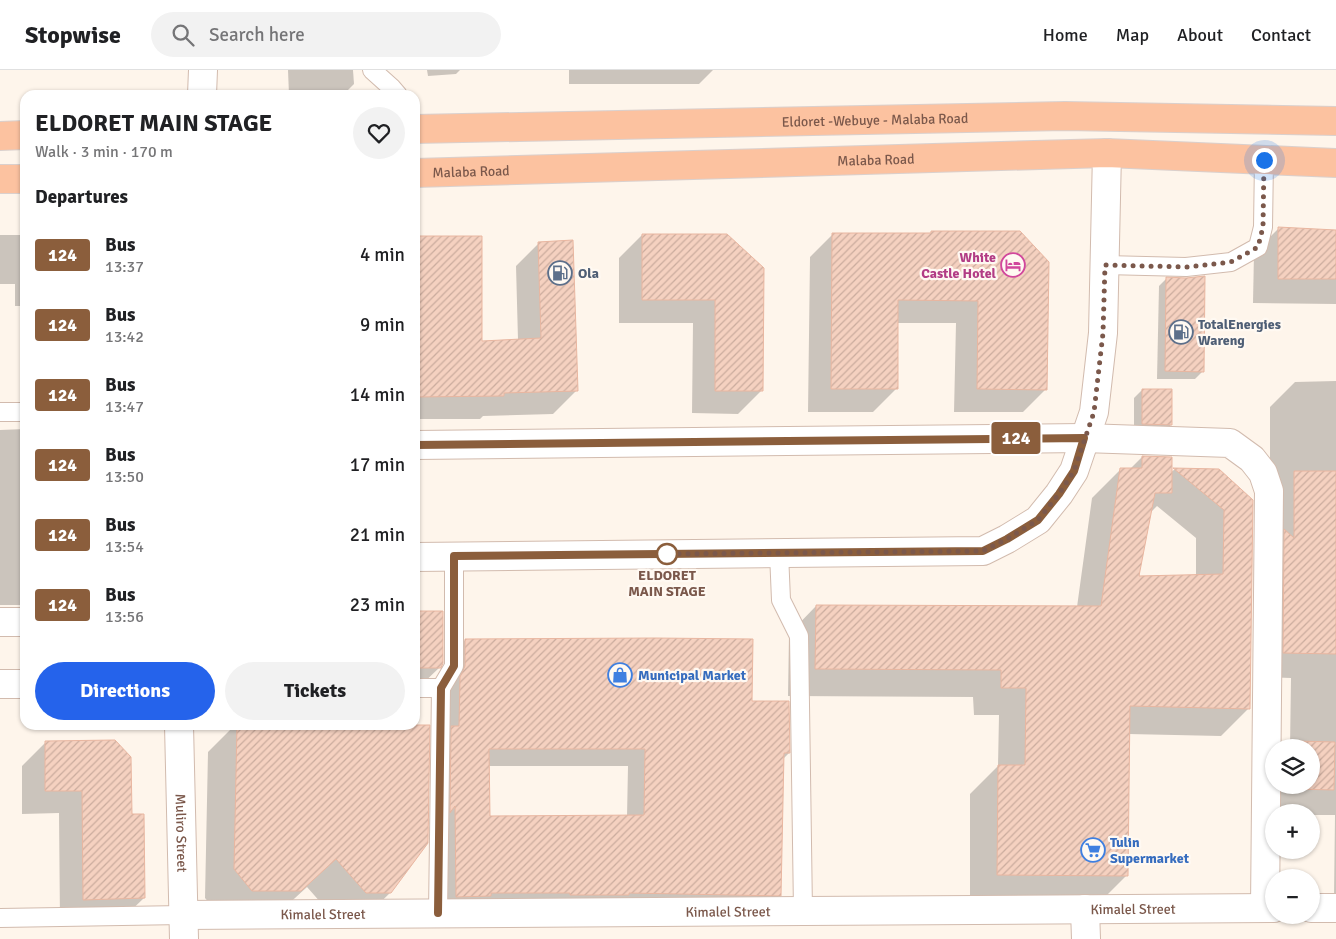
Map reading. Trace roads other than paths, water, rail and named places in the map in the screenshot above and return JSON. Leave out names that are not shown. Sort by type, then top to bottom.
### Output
[{"type":"highway","name":"Eldoret -Webuye - Malaba Road","points":[[420,125],[1065,116],[1336,121]]},
{"type":"highway","points":[[0,136],[20,135]]},
{"type":"highway","name":"Malaba Road","points":[[420,173],[1107,153],[1336,163]]},
{"type":"highway","points":[[0,179],[20,179]]},
{"type":"street","points":[[202,90],[203,70]]},
{"type":"street","points":[[420,557],[983,551],[1007,539],[1038,520],[1059,494],[1074,471],[1094,412],[1103,333],[1107,153]]},
{"type":"street","points":[[420,445],[1084,438],[1230,443],[1252,459],[1263,473],[1269,491],[1269,869]]},
{"type":"street","points":[[0,622],[20,622]]},
{"type":"street","points":[[0,684],[20,684]]},
{"type":"street","name":"Muliro Street","points":[[179,730],[184,927]]},
{"type":"street","name":"Kimalel Street","points":[[184,927],[438,913],[1265,908]]},
{"type":"street","points":[[1320,908],[1336,908]]},
{"type":"street","points":[[1085,909],[1086,939]]},
{"type":"lane","points":[[372,70],[394,90]]},
{"type":"lane","points":[[1105,265],[1186,267],[1231,262],[1258,247],[1263,227],[1264,160]]},
{"type":"lane","points":[[0,412],[20,412]]},
{"type":"lane","points":[[779,553],[781,600],[799,636],[803,911]]},
{"type":"lane","points":[[438,913],[441,688],[454,666],[454,556]]},
{"type":"lane","points":[[420,688],[441,688]]},
{"type":"lane","points":[[0,918],[184,927]]},
{"type":"place","name":"White Castle Hotel","points":[[1013,265]]},
{"type":"place","name":"Ola","points":[[560,273]]},
{"type":"place","name":"TotalEnergies Wareng","points":[[1181,332]]},
{"type":"place","name":"ELDORET MAIN STAGE","points":[[667,554]]},
{"type":"place","name":"Municipal Market","points":[[620,675]]},
{"type":"place","name":"Tulin Supermarket","points":[[1093,850]]}]
